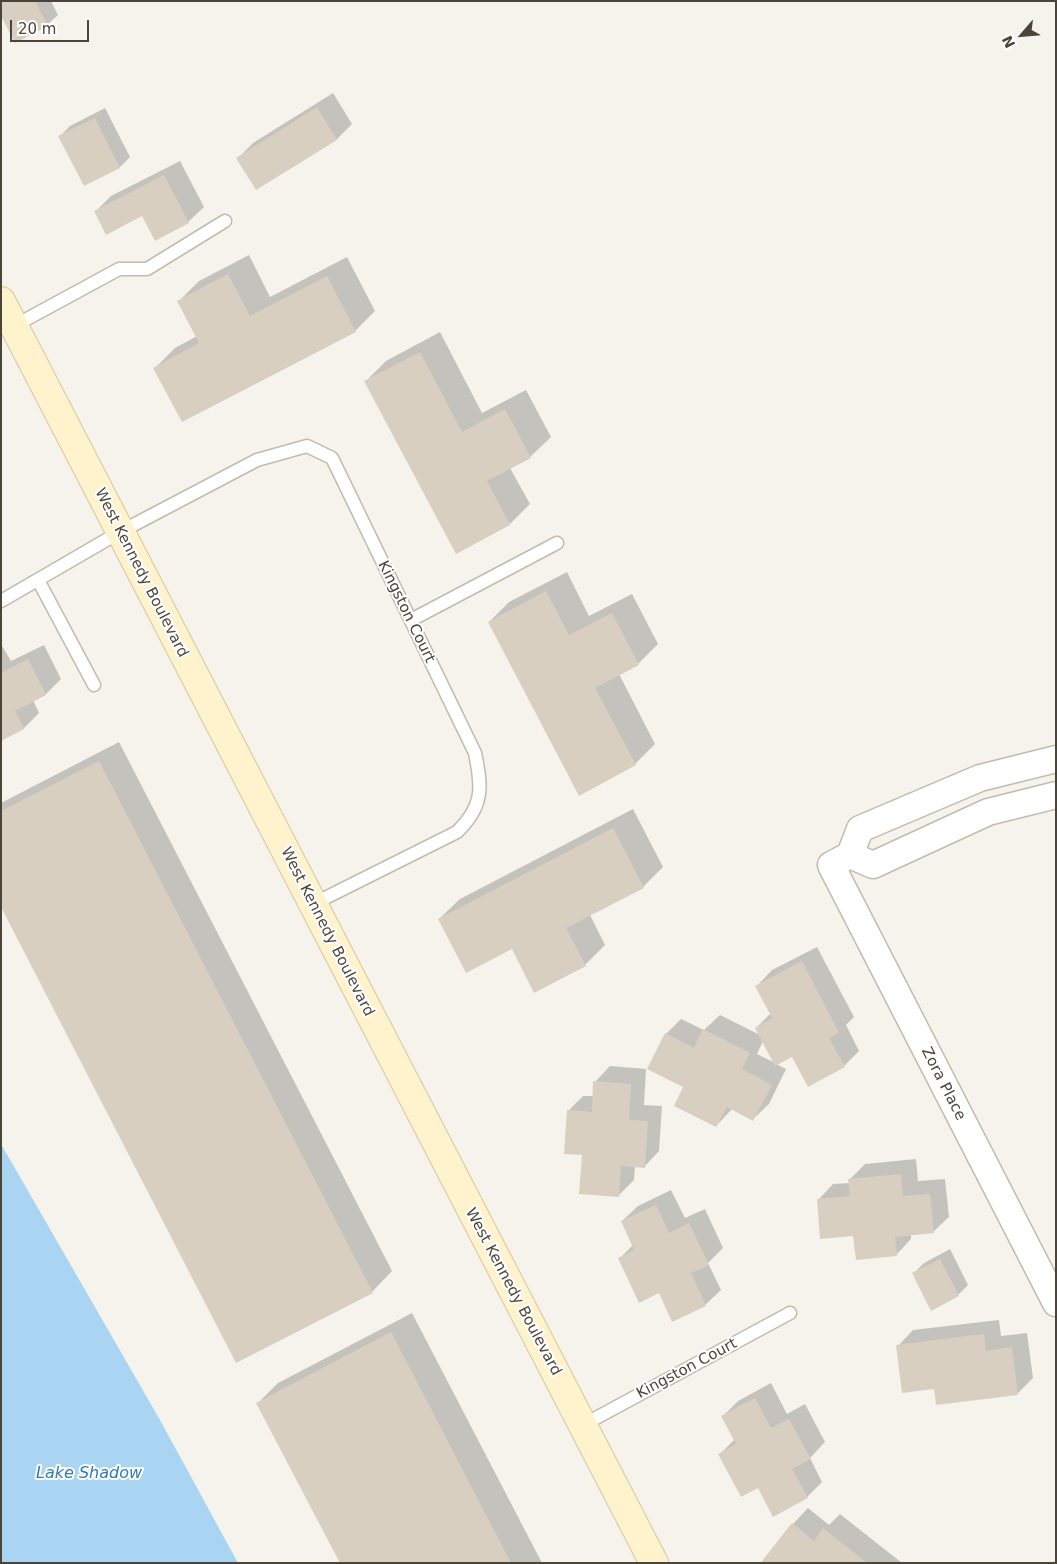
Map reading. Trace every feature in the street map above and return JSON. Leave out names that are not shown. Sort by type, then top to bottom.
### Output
[{"type":"main road","name":"West Kennedy Boulevard","points":[[1,301],[654,1563]]},
{"type":"street","points":[[1056,759],[980,778],[860,829],[840,860],[873,865],[988,812],[1056,795]]},
{"type":"street","name":"Zora Place","points":[[840,860],[1056,1303]]},
{"type":"lane","points":[[14,326],[119,269],[146,269],[225,221]]},
{"type":"lane","name":"Kingston Court","points":[[1,601],[120,532],[257,460],[307,446],[332,458],[475,753],[480,780],[478,806],[470,819],[457,832],[312,904]]},
{"type":"lane","points":[[410,620],[557,543]]},
{"type":"lane","points":[[38,580],[94,685]]},
{"type":"lane","name":"Kingston Court","points":[[583,1426],[790,1313]]},
{"type":"water","name":"Lake Shadow","points":[[1,1144],[160,1420],[238,1563],[1,1563]]},
{"type":"building","points":[[1,1],[35,1],[48,26],[15,43],[1,16]]},
{"type":"building","points":[[317,107],[337,140],[256,190],[236,158]]},
{"type":"building","points":[[95,118],[120,168],[84,186],[58,136]]},
{"type":"building","points":[[164,175],[189,223],[155,241],[142,216],[106,235],[94,211]]},
{"type":"building","points":[[228,274],[250,316],[327,276],[356,332],[182,422],[153,368],[199,343],[177,301]]},
{"type":"building","points":[[420,352],[462,432],[505,409],[531,458],[487,481],[510,525],[456,554],[364,381]]},
{"type":"building","points":[[546,591],[569,635],[612,613],[639,665],[595,688],[636,765],[579,796],[488,622]]},
{"type":"building","points":[[28,659],[46,695],[15,711],[24,729],[1,741],[1,673]]},
{"type":"building","points":[[99,761],[373,1293],[236,1363],[1,907],[1,811]]},
{"type":"building","points":[[613,828],[644,888],[566,928],[586,966],[534,993],[512,949],[466,973],[438,919]]},
{"type":"building","points":[[802,961],[839,1033],[829,1038],[845,1067],[808,1087],[792,1057],[775,1066],[755,1028],[772,1018],[755,986]]},
{"type":"building","points":[[703,1029],[750,1053],[742,1069],[772,1085],[753,1121],[727,1107],[716,1127],[674,1106],[683,1087],[647,1069],[665,1033],[694,1048]]},
{"type":"building","points":[[593,1081],[631,1084],[629,1120],[648,1121],[645,1168],[621,1166],[619,1197],[579,1194],[582,1155],[564,1154],[567,1110],[592,1112]]},
{"type":"building","points":[[901,1174],[903,1196],[930,1194],[934,1233],[895,1237],[897,1256],[856,1260],[853,1236],[820,1239],[817,1199],[850,1196],[848,1179]]},
{"type":"building","points":[[656,1205],[669,1233],[689,1223],[709,1265],[691,1273],[706,1306],[672,1322],[659,1293],[639,1303],[618,1258],[634,1250],[621,1221]]},
{"type":"building","points":[[940,1259],[959,1296],[931,1311],[912,1273]]},
{"type":"building","points":[[391,1332],[511,1563],[340,1563],[256,1403]]},
{"type":"building","points":[[984,1334],[986,1351],[1012,1347],[1018,1395],[936,1405],[934,1389],[902,1393],[896,1345]]},
{"type":"building","points":[[755,1398],[771,1428],[789,1419],[811,1459],[792,1469],[808,1498],[773,1517],[758,1488],[741,1497],[718,1454],[736,1444],[721,1416]]},
{"type":"building","points":[[792,1523],[814,1541],[823,1528],[867,1563],[764,1563],[762,1561]]}]
